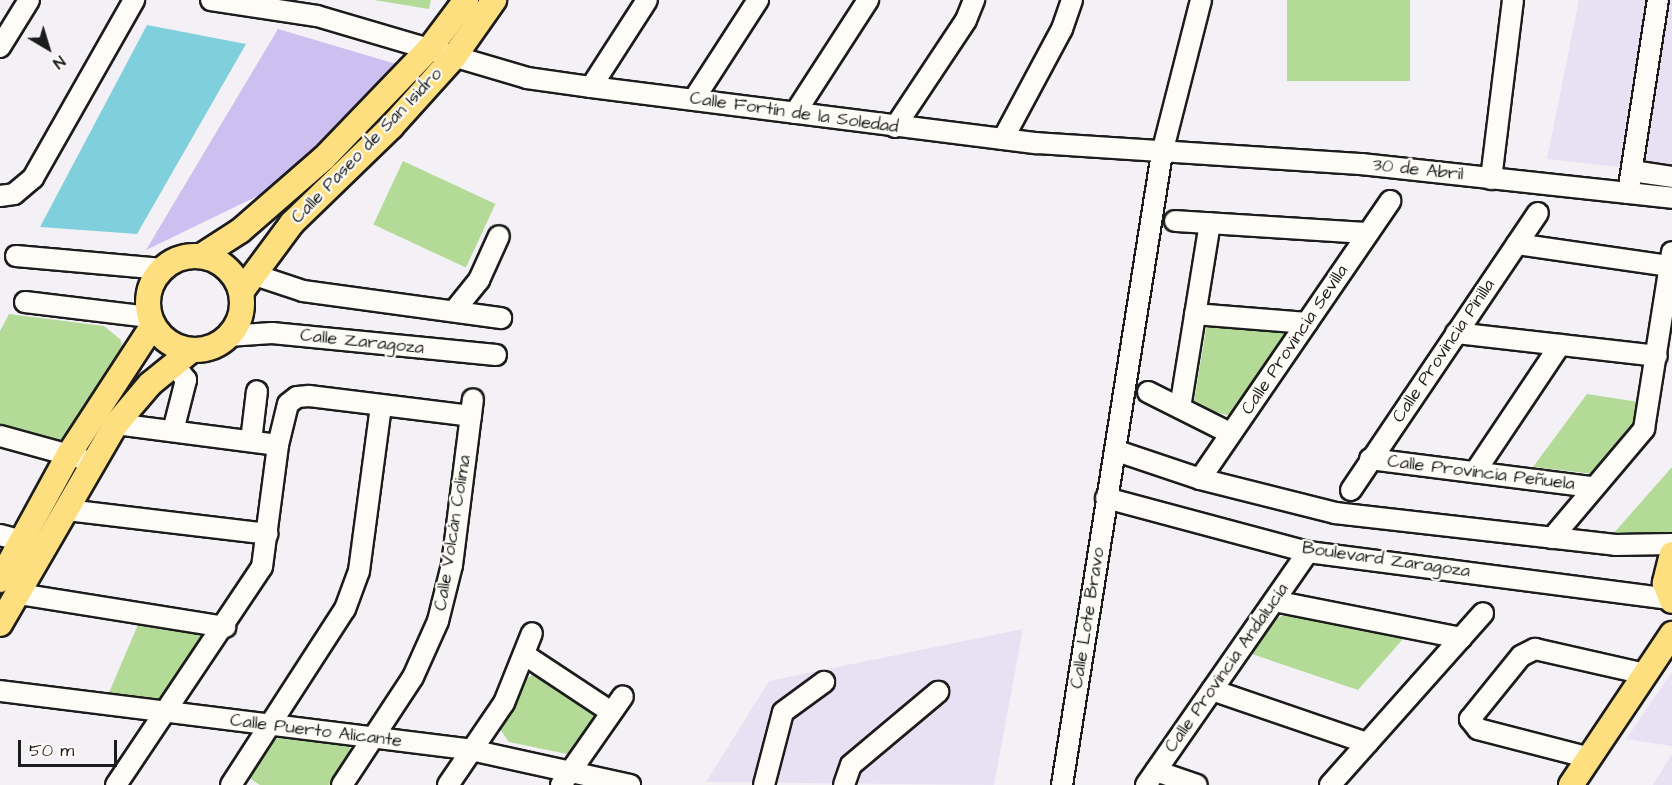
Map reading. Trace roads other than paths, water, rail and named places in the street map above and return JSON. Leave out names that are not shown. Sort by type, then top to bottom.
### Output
[{"type":"main road","name":"Calle Paseo de San Isidro","points":[[201,256],[240,231],[324,158],[430,48],[466,0]]},
{"type":"main road","name":"Calle Paseo de San Isidro","points":[[247,283],[292,223],[391,127],[454,57],[494,0]]},
{"type":"main road","points":[[10,587],[67,510],[91,462],[133,402],[183,357],[211,347],[228,336],[242,308],[247,283],[227,268],[201,256],[180,258],[162,268],[152,283],[147,300],[151,321],[183,357]]},
{"type":"main road","points":[[0,624],[23,541],[69,454],[151,321]]},
{"type":"main road","points":[[1671,600],[1665,583],[1672,554]]},
{"type":"main road","points":[[1571,785],[1672,634]]},
{"type":"street","points":[[0,47],[29,0]]},
{"type":"street","points":[[7,195],[33,178],[134,0]]},
{"type":"street","name":"Calle Fortín de la Soledad","points":[[211,0],[238,2],[317,16],[527,78],[895,128],[1162,153]]},
{"type":"street","points":[[591,87],[647,0]]},
{"type":"street","points":[[694,99],[758,0]]},
{"type":"street","points":[[795,113],[868,0]]},
{"type":"street","points":[[895,128],[966,20],[974,0]]},
{"type":"street","points":[[1003,139],[1062,29],[1072,0]]},
{"type":"street","name":"Calle Lote Bravo","points":[[1062,785],[1106,498],[1117,451],[1162,153],[1201,0]]},
{"type":"street","points":[[1491,179],[1513,0]]},
{"type":"street","points":[[1628,193],[1658,0]]},
{"type":"street","name":"30 de Abril","points":[[1162,153],[1264,156],[1672,198]]},
{"type":"street","points":[[1632,171],[1672,177]]},
{"type":"street","name":"Calle Provincia Sevilla","points":[[1200,478],[1390,201]]},
{"type":"street","name":"Calle Provincia Pinilla","points":[[1350,490],[1538,213]]},
{"type":"street","points":[[1175,221],[1368,232]]},
{"type":"street","points":[[1180,408],[1210,223]]},
{"type":"street","points":[[454,311],[479,280],[499,236]]},
{"type":"street","points":[[1517,244],[1671,259],[1644,429],[1592,487],[1552,538]]},
{"type":"street","points":[[16,256],[162,268]]},
{"type":"street","points":[[247,283],[501,318]]},
{"type":"street","points":[[25,302],[151,321]]},
{"type":"street","points":[[1195,314],[1306,323]]},
{"type":"street","name":"Calle Zaragoza","points":[[228,336],[272,333],[496,355]]},
{"type":"street","points":[[1456,333],[1657,356]]},
{"type":"street","points":[[1475,472],[1560,345]]},
{"type":"street","points":[[173,431],[186,380],[183,357]]},
{"type":"street","points":[[251,441],[257,391]]},
{"type":"street","points":[[1148,392],[1230,433]]},
{"type":"street","points":[[116,785],[257,578],[268,534],[278,445],[288,404],[297,397],[309,396],[381,406],[359,571],[331,634],[231,785]]},
{"type":"street","name":"Calle Volcán Colima","points":[[342,785],[413,677],[438,621],[452,565],[472,407],[381,406]]},
{"type":"street","points":[[116,424],[278,445]]},
{"type":"street","points":[[0,436],[91,462]]},
{"type":"street","points":[[1117,451],[1200,478],[1335,513],[1615,545],[1672,544]]},
{"type":"street","name":"Calle Provincia Peñuela","points":[[1370,459],[1592,487]]},
{"type":"street","name":"Boulevard Zaragoza","points":[[1106,498],[1308,552],[1671,600]]},
{"type":"street","points":[[67,510],[268,534]]},
{"type":"street","points":[[0,535],[23,541]]},
{"type":"street","name":"Calle Provincia Andalucía","points":[[1151,778],[1308,552]]},
{"type":"street","points":[[10,587],[225,627]]},
{"type":"street","points":[[1274,601],[1461,638]]},
{"type":"street","points":[[1330,785],[1483,614]]},
{"type":"street","points":[[448,785],[504,703],[532,633]]},
{"type":"street","points":[[1590,758],[1478,729],[1470,719],[1521,656],[1535,649],[1645,674]]},
{"type":"street","points":[[525,655],[611,712]]},
{"type":"street","points":[[764,785],[783,712],[824,682]]},
{"type":"street","points":[[1212,690],[1367,743]]},
{"type":"street","name":"Calle Puerto Alicante","points":[[0,691],[165,715],[270,725],[471,750],[566,778],[630,785]]},
{"type":"street","points":[[844,785],[851,765],[938,692]]},
{"type":"street","points":[[566,778],[623,696]]},
{"type":"street","points":[[1151,778],[1197,785]]},
{"type":"water","points":[[147,25],[246,44],[137,234],[40,227]]}]
